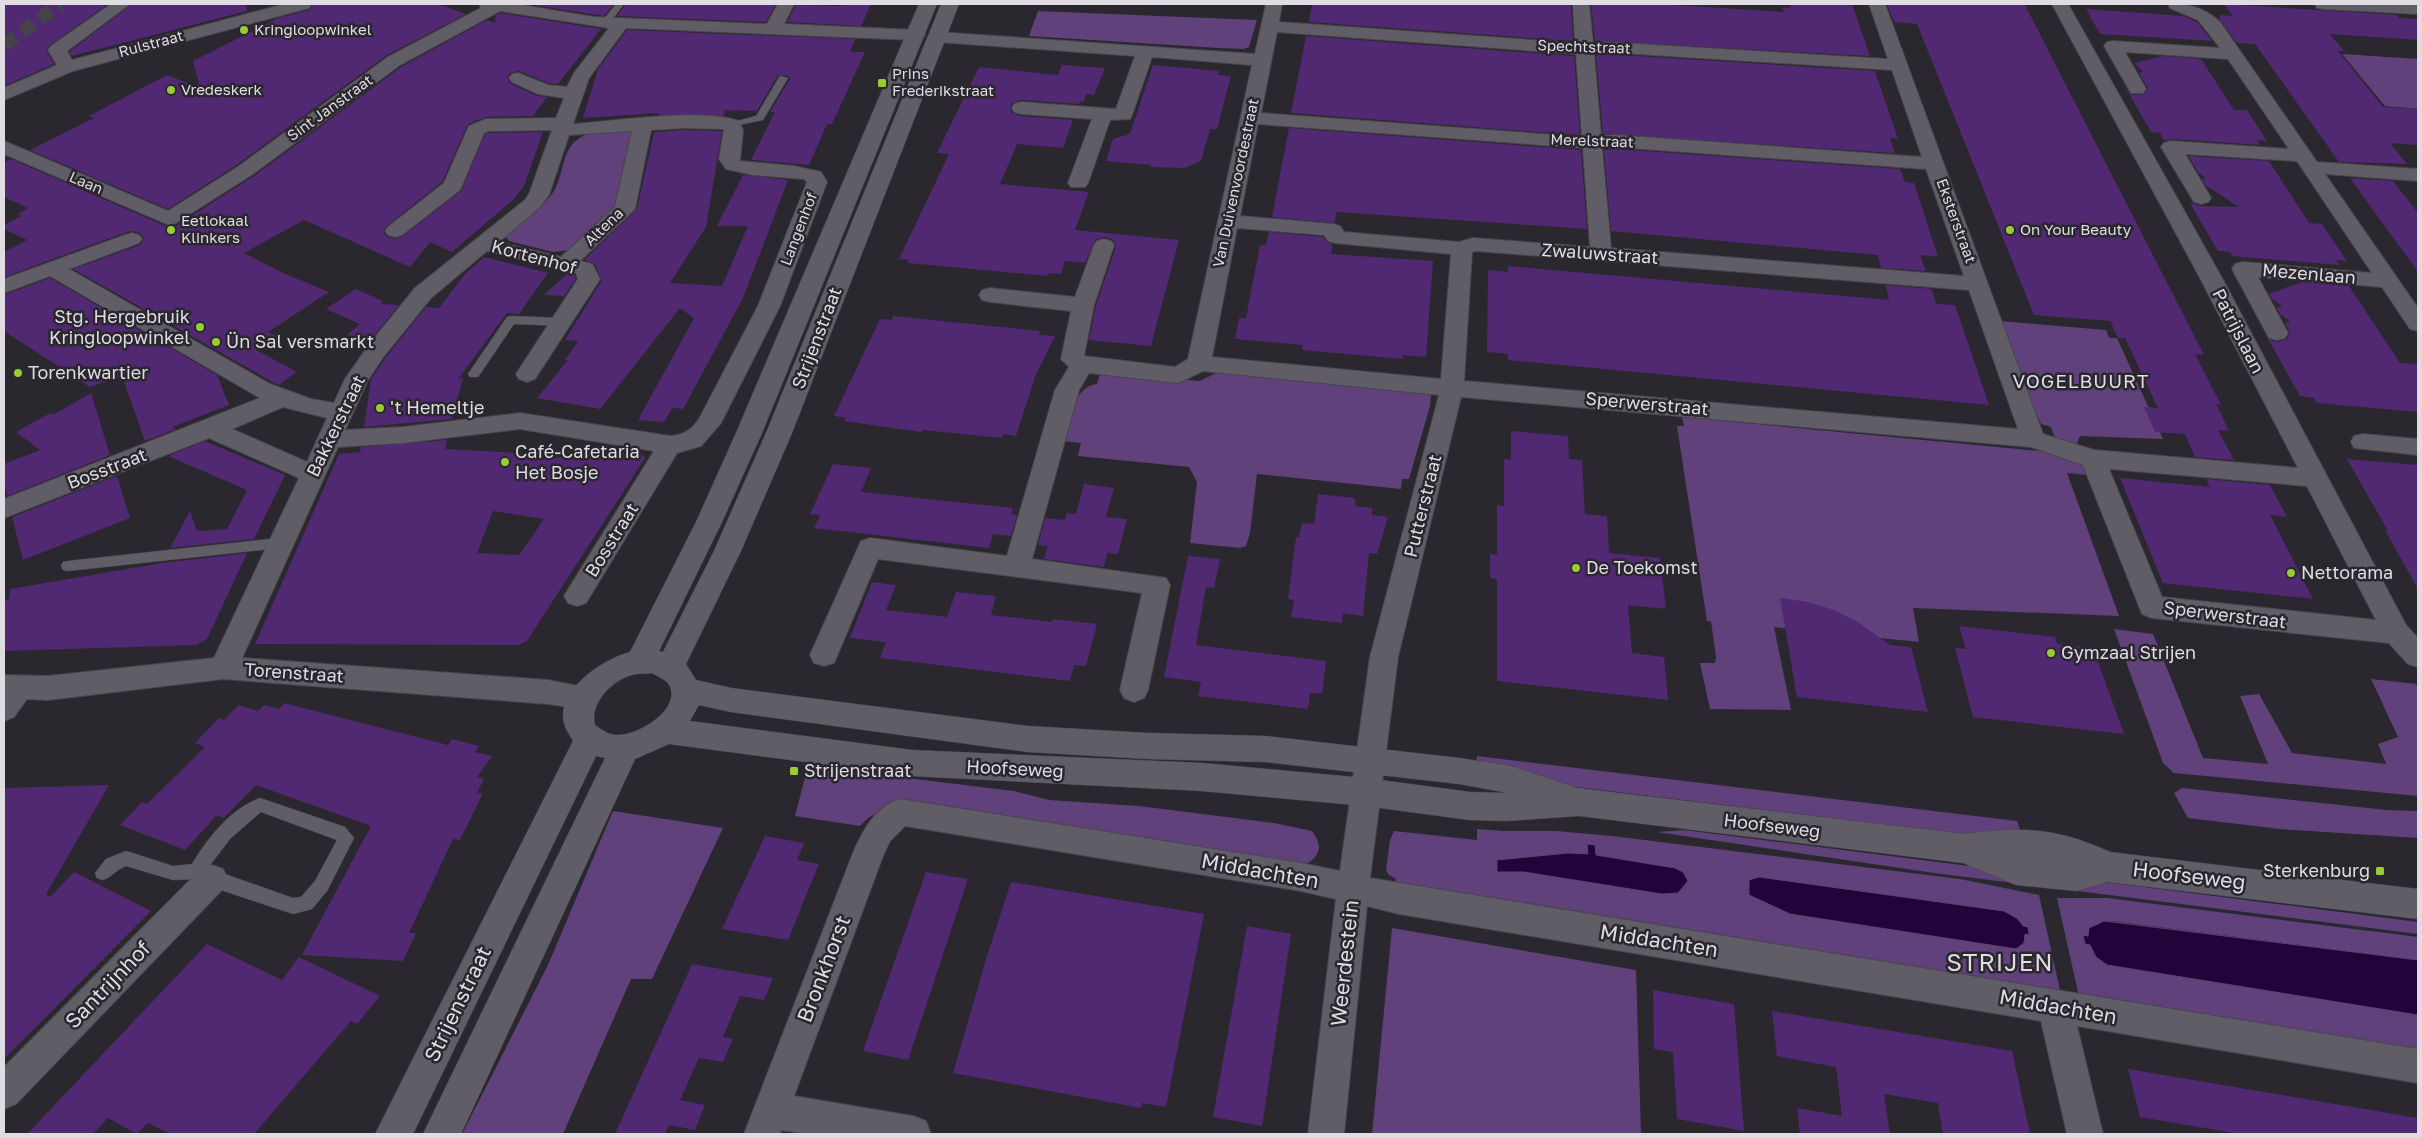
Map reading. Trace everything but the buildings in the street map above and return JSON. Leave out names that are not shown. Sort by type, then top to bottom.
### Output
[{"type":"street","points":[[67,67],[57,50],[122,4]]},
{"type":"street","name":"Rulstraat","points":[[4,96],[67,67],[218,18],[303,4]]},
{"type":"street","points":[[772,30],[786,4]]},
{"type":"street","name":"Strijenstraat","points":[[638,662],[709,522],[749,433],[928,4]]},
{"type":"street","name":"Strijenstraat","points":[[670,666],[745,513],[780,433],[882,169],[950,4]]},
{"type":"street","name":"Van Duivenvoordestraat","points":[[1199,363],[1274,4]]},
{"type":"street","points":[[1581,4],[1601,254]]},
{"type":"street","name":"Eksterstraat","points":[[1877,4],[1936,164],[2033,439]]},
{"type":"street","name":"Patrijslaan","points":[[2060,4],[2211,278],[2396,633],[2418,656]]},
{"type":"street","name":"Mezenlaan","points":[[2181,4],[2204,16],[2214,26],[2388,281],[2416,318]]},
{"type":"street","points":[[2323,4],[2418,9]]},
{"type":"street","points":[[492,5],[572,19],[615,17],[772,30],[916,35],[1262,60]]},
{"type":"street","name":"Sint Janstraat","points":[[169,219],[246,170],[394,62],[492,5]]},
{"type":"street","name":"Bakkerstraat","points":[[223,668],[340,412],[361,372],[414,302],[532,204],[539,195],[573,93],[580,77],[615,17]]},
{"type":"street","name":"Spechtstraat","points":[[1269,26],[1584,48],[1604,47],[1898,65]]},
{"type":"street","points":[[2137,88],[2112,46],[2233,54]]},
{"type":"street","points":[[1021,108],[1122,115],[1145,51]]},
{"type":"street","points":[[518,78],[544,90],[573,93]]},
{"type":"street","points":[[1078,183],[1102,114]]},
{"type":"street","name":"Merelstraat","points":[[1249,118],[1592,143],[1614,141],[1936,164]]},
{"type":"street","points":[[395,230],[453,186],[476,130],[486,125],[563,127],[700,122],[732,125]]},
{"type":"street","name":"Altena","points":[[565,264],[625,209],[643,124]]},
{"type":"street","name":"Langenhof","points":[[670,445],[687,445],[698,437],[709,423],[770,306],[817,182],[814,176],[804,173],[744,169],[733,166],[729,159],[734,130],[732,125]]},
{"type":"street","points":[[2200,198],[2171,147],[2418,174]]},
{"type":"street","name":"Laan","points":[[4,148],[169,219]]},
{"type":"street","name":"Zwaluwstraat","points":[[1228,221],[1333,230],[1335,237],[1462,249],[1473,244],[1979,284]]},
{"type":"street","points":[[4,286],[132,239]]},
{"type":"street","name":"Kortenhof","points":[[483,244],[584,269],[589,279],[527,374]]},
{"type":"street","points":[[1104,245],[1083,305],[1072,359],[1082,365],[1178,375],[1199,363]]},
{"type":"street","name":"Putterstraat","points":[[1370,760],[1384,657],[1452,388],[1462,249]]},
{"type":"street","points":[[53,269],[262,390],[310,408],[340,412]]},
{"type":"street","name":"Mezenlaan","points":[[2277,333],[2243,269],[2388,281]]},
{"type":"street","points":[[990,295],[1083,305]]},
{"type":"street","name":"Sperwerstraat","points":[[1199,363],[1452,388],[2033,439],[2093,459],[2314,478]]},
{"type":"street","points":[[1017,567],[1067,390],[1082,365]]},
{"type":"street","name":"Bosstraat","points":[[4,509],[210,429],[282,398]]},
{"type":"street","points":[[329,439],[403,435],[520,422],[545,424],[670,445]]},
{"type":"street","points":[[210,429],[312,474]]},
{"type":"street","points":[[2363,442],[2418,447]]},
{"type":"street","name":"Bosstraat","points":[[577,596],[670,445]]},
{"type":"street","name":"Sperwerstraat","points":[[2093,459],[2152,607],[2396,633]]},
{"type":"street","points":[[824,655],[870,548],[1157,585],[1134,690]]},
{"type":"street","points":[[638,662],[655,662],[670,666],[678,672],[687,690],[685,704],[678,718],[665,731],[652,740],[625,748],[610,748],[589,739],[582,730],[579,720],[580,708],[584,697],[594,684],[607,673],[622,666],[638,662]]},
{"type":"street","name":"Torenstraat","points":[[9,695],[223,668],[548,692],[584,697]]},
{"type":"street","name":"Hoofseweg","points":[[687,690],[731,700],[1028,739],[1148,746],[1265,749],[1472,772],[1503,778],[1579,802],[1965,849],[2016,870],[2076,876],[2108,867],[2418,904]]},
{"type":"street","name":"Hoofseweg","points":[[665,731],[912,763],[1016,770],[1122,772],[1202,777],[1365,792],[1470,806],[1506,807],[1579,802]]},
{"type":"street","name":"Strijenstraat","points":[[394,1134],[589,739]]},
{"type":"street","points":[[442,1134],[625,748]]},
{"type":"street","points":[[1365,792],[1370,760]]},
{"type":"street","name":"Weerdestein","points":[[1326,1134],[1365,792]]},
{"type":"street","name":"Middachten","points":[[900,812],[1300,877],[1399,899],[2418,1066]]},
{"type":"street","name":"Bronkhorst","points":[[766,1122],[868,853],[879,831],[900,812]]},
{"type":"street","name":"Santrijnhof","points":[[4,1092],[205,875]]},
{"type":"street","points":[[2055,1007],[2084,1134]]},
{"type":"street","points":[[766,1122],[912,1134]]},
{"type":"lane","points":[[732,125],[760,118],[783,78]]},
{"type":"lane","points":[[474,374],[512,320],[561,322]]},
{"type":"lane","points":[[68,566],[280,543]]},
{"type":"lane","points":[[102,873],[112,864],[126,858],[173,873],[205,875],[293,906],[306,904],[321,886],[346,838],[339,832],[260,805],[244,813],[208,852],[205,875]]},
{"type":"shaded area","points":[[1038,11],[1257,20],[1249,47],[1244,49],[1218,48],[1029,36]]},
{"type":"shaded area","points":[[2342,54],[2418,59],[2418,109],[2385,106]]},
{"type":"shaded area","points":[[630,131],[634,135],[619,201],[611,214],[570,250],[553,252],[509,241],[506,237],[508,233],[539,208],[554,191],[559,181],[568,150],[574,142],[581,137],[598,132]]},
{"type":"shaded area","points":[[2000,321],[2106,330],[2109,338],[2117,338],[2163,439],[2080,436],[2072,456],[2079,458],[2089,475],[2067,473],[2119,616],[1913,608],[1919,642],[1774,627],[1791,710],[1710,709],[1700,663],[1715,663],[1716,657],[1711,621],[1707,621],[1677,426],[1684,426],[1682,417],[2060,453],[2051,427],[2041,424],[2018,374]]},
{"type":"shaded area","points":[[1218,372],[1431,394],[1430,406],[1409,479],[1402,479],[1401,489],[1257,474],[1250,533],[1246,546],[1240,548],[1190,543],[1197,482],[1189,467],[1078,456],[1081,443],[1062,441],[1077,398],[1089,386],[1097,384],[1100,373],[1200,381]]},
{"type":"shaded area","points":[[2114,629],[2153,634],[2203,758],[2268,764],[2240,696],[2259,694],[2292,753],[2386,764],[2378,744],[2398,737],[2371,679],[2416,684],[2418,689],[2418,796],[2174,773],[2163,763]]},
{"type":"shaded area","points":[[1477,756],[2017,821],[2023,837],[1965,834],[1568,786],[1476,766]]},
{"type":"shaded area","points":[[808,766],[1014,791],[1049,800],[1139,806],[1274,823],[1312,831],[1319,848],[1316,857],[1300,867],[890,807],[868,818],[860,826],[795,816]]},
{"type":"shaded area","points":[[2182,788],[2387,810],[2418,811],[2418,838],[2280,829],[2188,818],[2174,793]]},
{"type":"shaded area","points":[[613,811],[723,828],[652,979],[631,979],[563,1134],[462,1134],[548,965]]},
{"type":"shaded area","points":[[1477,829],[1556,831],[1612,836],[1960,879],[2039,895],[2062,999],[1395,889],[1396,879],[1389,875],[1386,870],[1390,840],[1394,831],[1477,840]],"holes":[[[1587,844],[1596,855],[1675,868],[1683,872],[1662,894],[1524,872],[1497,861],[1568,853],[1588,854]],[[1759,877],[2004,911],[2018,919],[2029,935],[1749,881]]]},
{"type":"shaded area","points":[[1684,830],[1969,866],[2041,878],[2113,883],[2418,922],[2418,934],[1934,873],[1657,832]]},
{"type":"shaded area","points":[[1587,844],[1595,845],[1596,855],[1675,868],[1683,872],[1688,881],[1678,893],[1662,894],[1524,872],[1497,872],[1497,860],[1568,853],[1588,854]]},
{"type":"shaded area","points":[[1759,877],[2004,911],[2018,919],[2023,926],[2028,927],[2029,935],[2025,934],[2024,943],[2016,949],[1790,914],[1749,895],[1749,880]]},
{"type":"shaded area","points":[[2057,898],[2107,898],[2418,937],[2418,960],[2112,921],[2104,921],[2088,936],[2083,936],[2085,944],[2090,945],[2093,951],[2107,965],[2418,1015],[2418,1057],[2080,1001]]},
{"type":"shaded area","points":[[2104,921],[2418,960],[2418,1015],[2107,965],[2096,957],[2090,945],[2085,944],[2083,935],[2088,936],[2089,928]]},
{"type":"shaded area","points":[[1392,928],[1636,970],[1641,1134],[1372,1134]]},
{"type":"tunnel","points":[[4,45],[60,4]]},
{"type":"place","name":"Kringloopwinkel","points":[[244,30]]},
{"type":"place","name":"Prins Frederikstraat","points":[[882,83]]},
{"type":"place","name":"Vredeskerk","points":[[171,90]]},
{"type":"place","name":"Eetlokaal Klinkers","points":[[171,230]]},
{"type":"place","name":"On Your Beauty","points":[[2010,230]]},
{"type":"place","name":"Stg. Hergebruik Kringloopwinkel","points":[[200,327]]},
{"type":"place","name":"Ün Sal versmarkt","points":[[216,342]]},
{"type":"place","name":"Torenkwartier","points":[[18,373]]},
{"type":"place","name":"'t Hemeltje","points":[[380,408]]},
{"type":"place","name":"Café-Cafetaria Het Bosje","points":[[505,462]]},
{"type":"place","name":"De Toekomst","points":[[1576,568]]},
{"type":"place","name":"Nettorama","points":[[2291,573]]},
{"type":"place","name":"Gymzaal Strijen","points":[[2051,653]]},
{"type":"place","name":"Strijenstraat","points":[[794,771]]},
{"type":"place","name":"Sterkenburg","points":[[2380,871]]},
{"type":"district","name":"VOGELBUURT","points":[[2081,381]]},
{"type":"district","name":"STRIJEN","points":[[2000,963]]}]
